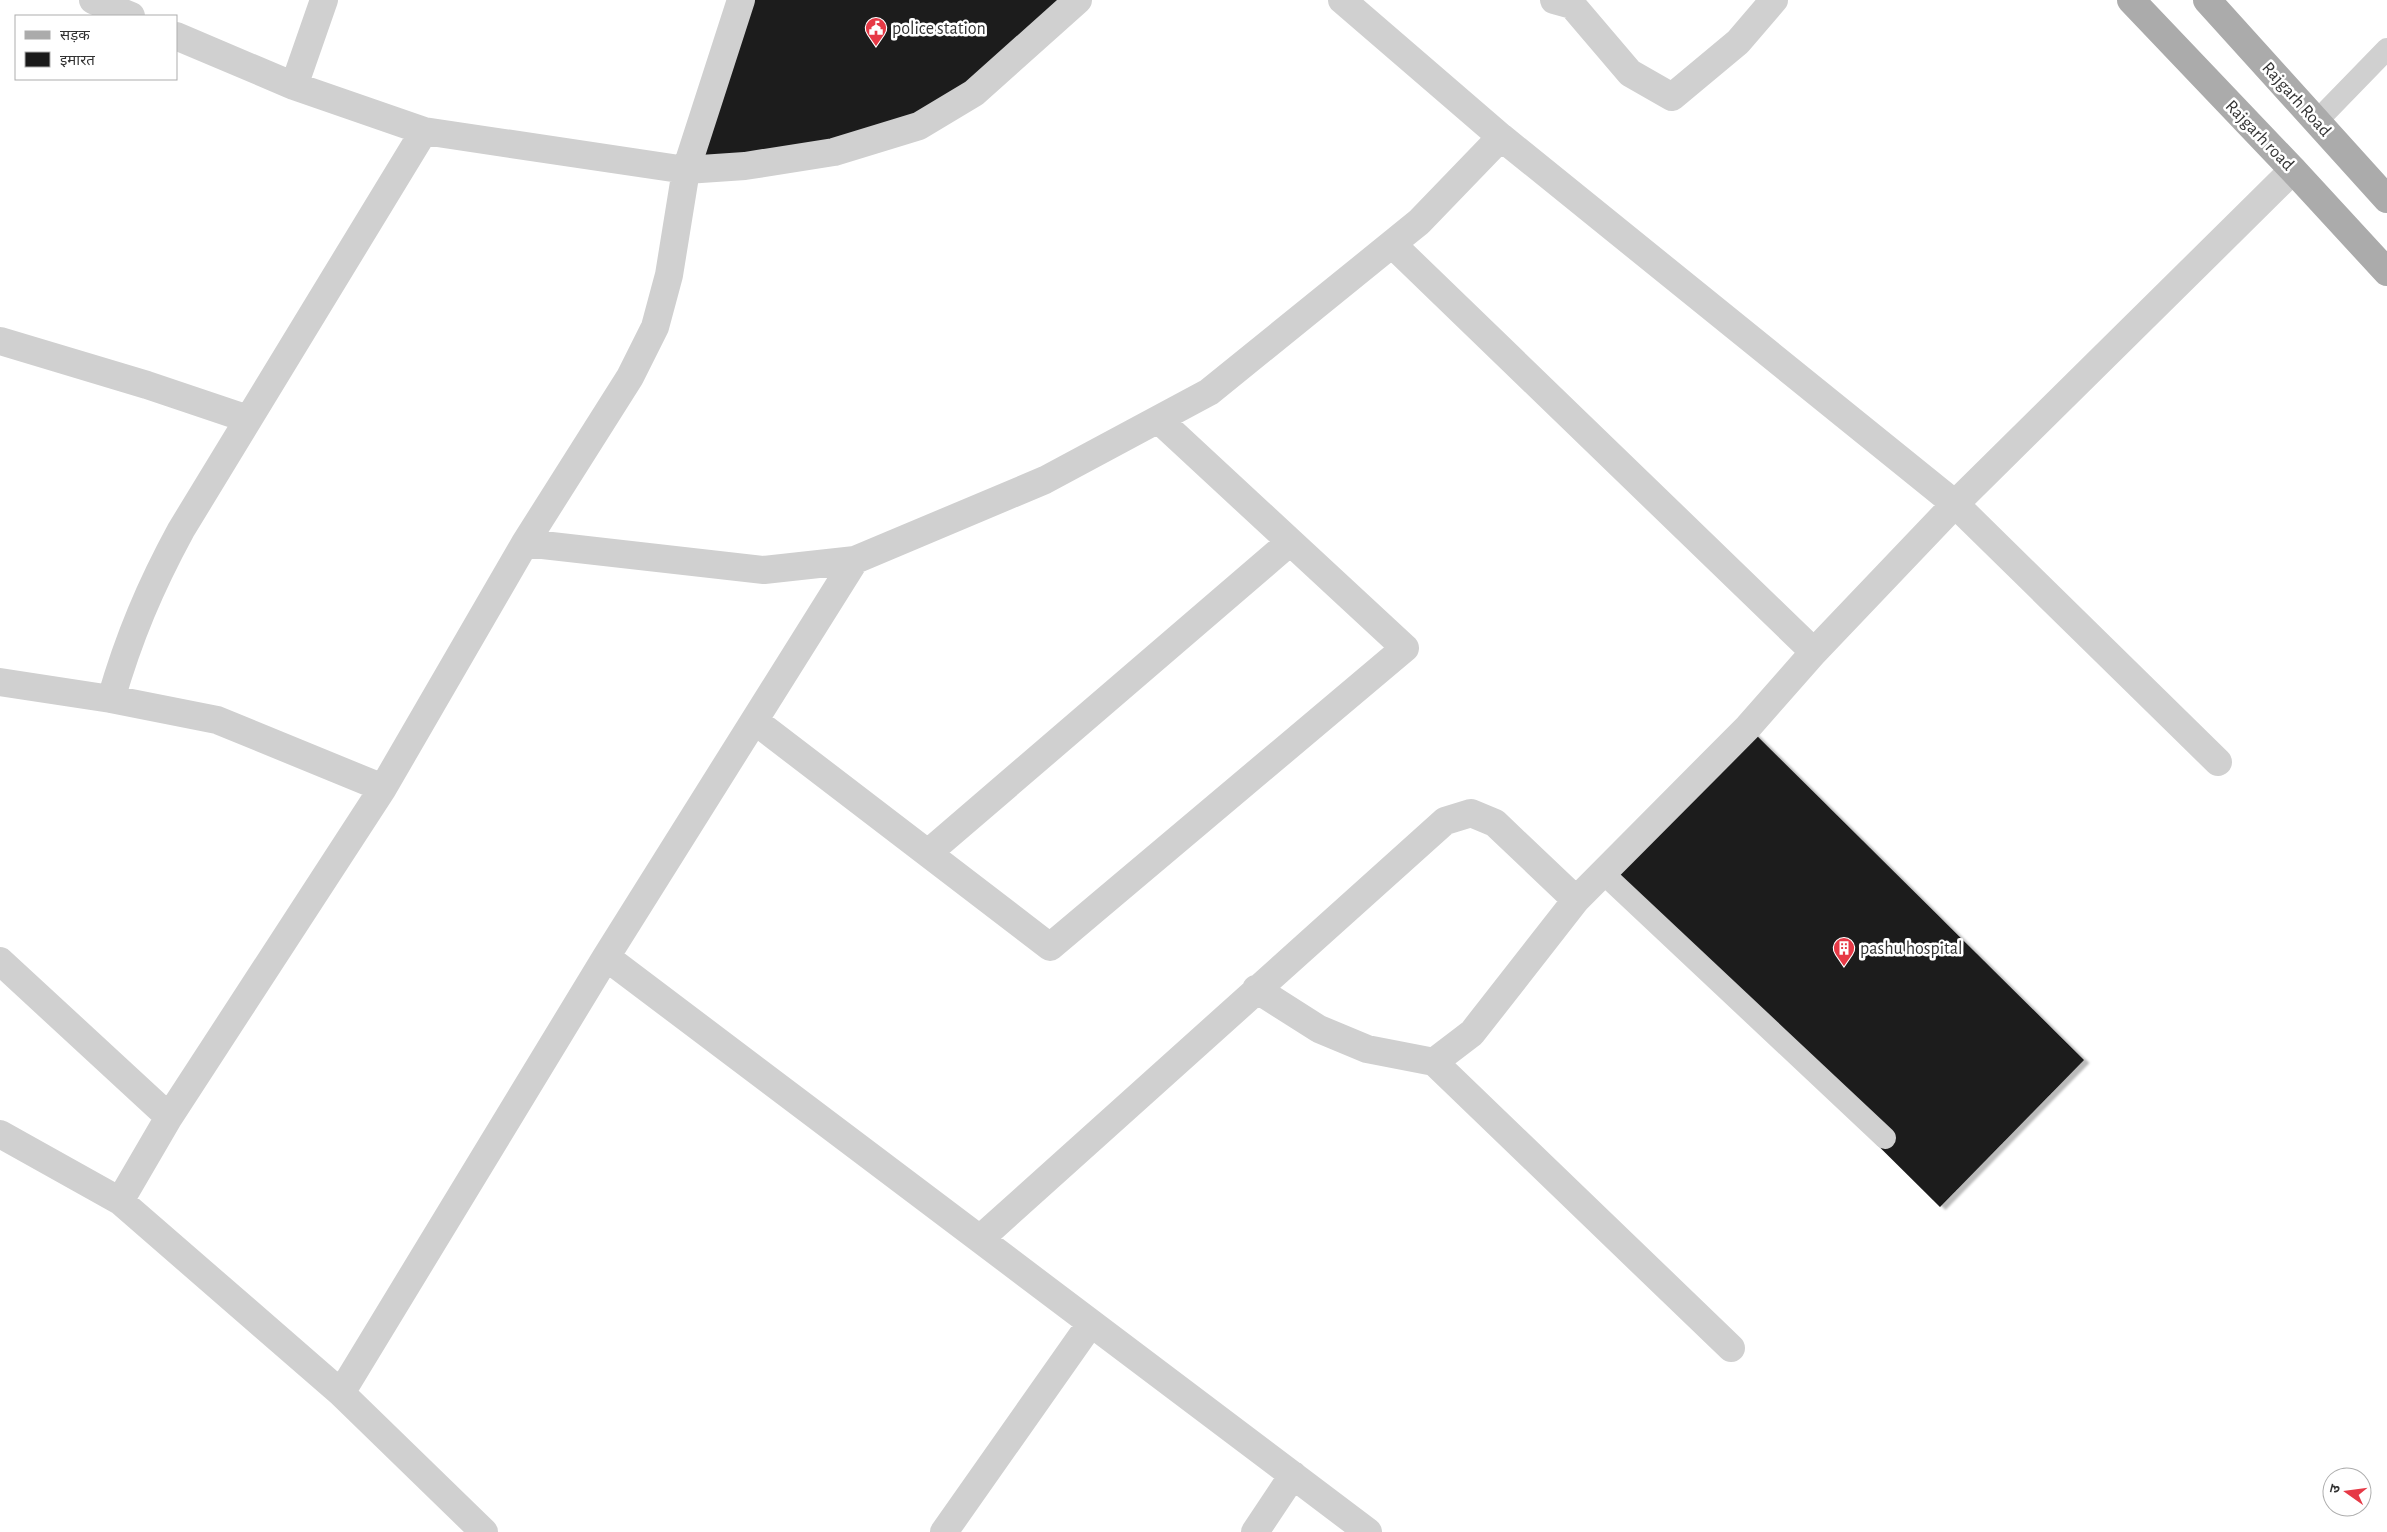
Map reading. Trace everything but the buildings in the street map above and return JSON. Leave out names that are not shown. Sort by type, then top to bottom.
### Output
[{"type":"main road","name":"Rajgarh road","points":[[2131,0],[2387,272]]},
{"type":"main road","name":"Rajgarh Road","points":[[2207,0],[2387,199]]},
{"type":"street","points":[[93,0],[129,15]]},
{"type":"street","points":[[294,86],[324,0]]},
{"type":"street","points":[[120,1201],[169,1117],[384,788],[525,543],[630,377],[655,327],[669,274],[686,170],[741,0]]},
{"type":"street","points":[[178,37],[294,86],[424,131],[686,170],[746,166],[834,152],[919,126],[974,93],[1078,0]]},
{"type":"street","points":[[1342,0],[1501,137],[1955,504],[2218,762]]},
{"type":"street","points":[[1554,0],[1572,5],[1630,73],[1672,97],[1738,42],[1774,0]]},
{"type":"street","points":[[111,699],[126,648],[156,577],[248,419],[424,131]]},
{"type":"street","points":[[525,543],[764,570],[855,560],[1044,480],[1209,392],[1419,222],[1501,137]]},
{"type":"street","points":[[1434,1062],[1472,1033],[1576,900],[1604,874],[1748,727],[1814,652],[1955,504],[2293,170]]},
{"type":"street","points":[[1392,244],[1814,652]]},
{"type":"street","points":[[0,341],[147,385],[248,419]]},
{"type":"street","points":[[754,721],[1050,947],[1405,648],[1159,420]]},
{"type":"street","points":[[928,853],[1290,542]]},
{"type":"street","points":[[341,1393],[606,956],[855,560]]},
{"type":"street","points":[[0,682],[111,699],[216,720],[384,788]]},
{"type":"street","points":[[981,1238],[1445,821],[1470,813],[1495,823],[1576,900]]},
{"type":"street","points":[[606,956],[1368,1532]]},
{"type":"street","points":[[0,961],[169,1117]]},
{"type":"street","points":[[1256,989],[1319,1029],[1367,1049],[1434,1062],[1731,1348]]},
{"type":"street","points":[[0,1134],[120,1201],[341,1393],[484,1532]]},
{"type":"street","points":[[944,1532],[1092,1323]]},
{"type":"street","points":[[1255,1532],[1293,1475]]},
{"type":"lane","points":[[2317,122],[2387,49]]},
{"type":"lane","points":[[1604,874],[1886,1138]]},
{"type":"place","name":"police station","points":[[876,47]]},
{"type":"place","name":"pashu hospital","points":[[1844,967]]}]
